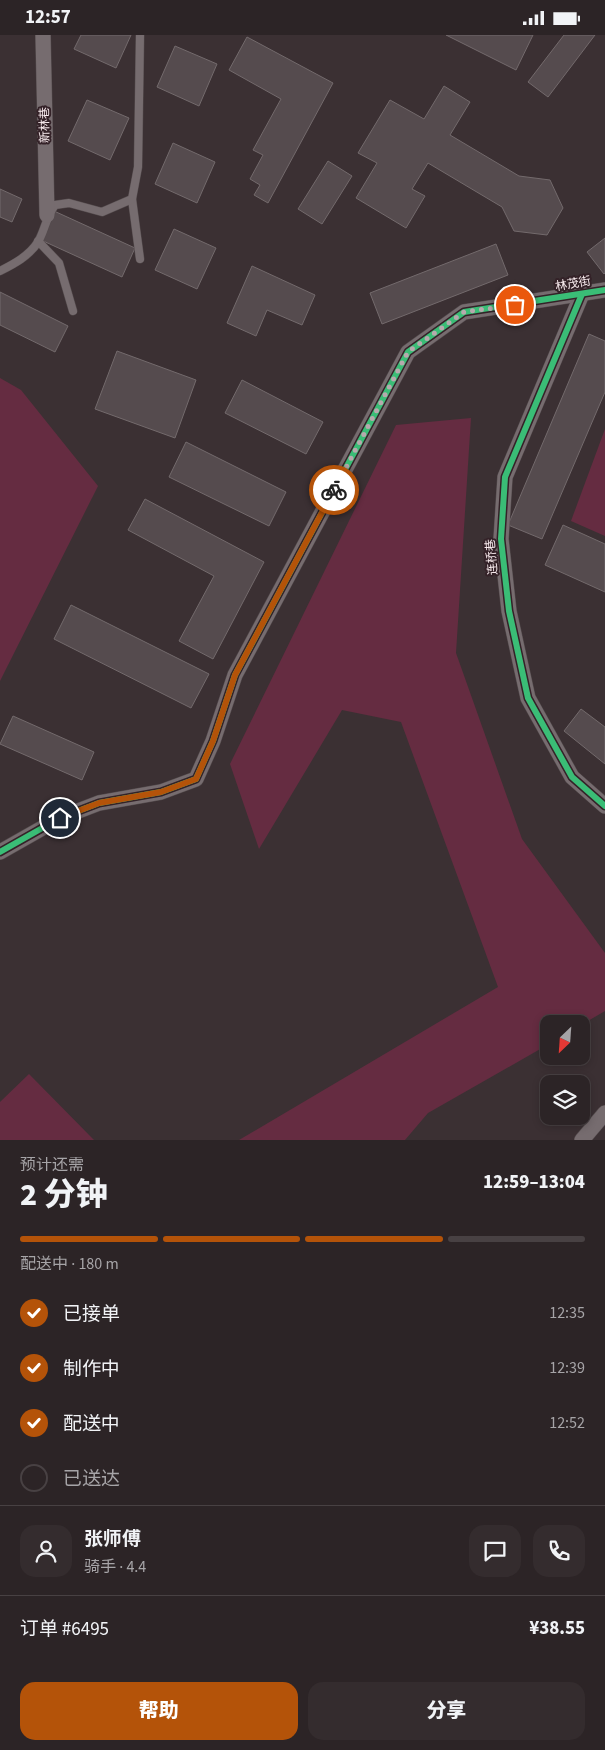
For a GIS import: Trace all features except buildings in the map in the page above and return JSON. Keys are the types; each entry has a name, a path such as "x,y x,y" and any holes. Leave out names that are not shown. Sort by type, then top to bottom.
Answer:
{"street":[{"name":"新林巷","path":"43,35 47,215"},
{"name":"林茂街","path":"0,852 60,818 99,803 161,792 196,779 213,741 235,675 408,352 464,312 605,290"},
{"name":"连桥巷","path":"582,294 505,477 501,539 508,611 528,698 572,777 605,806"},
{"path":"582,1140 605,1113"}],"lane":[{"path":"140,35 138,167 132,199 140,259"},
{"path":"0,271 21,260 38,241 47,215 55,205 69,203 102,212 132,199"},
{"path":"38,241 58,263 73,311"}],"shaded area":[{"path":"0,378 21,390 98,486 0,681"},
{"path":"471,418 456,653 522,839 605,953 605,1011 590,1020 590,1015 540,1015 540,1049 428,1113 405,1140 239,1140 498,987 401,722 342,710 259,849 230,764 396,425"},
{"path":"605,429 605,536 571,521"},
{"path":"29,1074 94,1140 0,1140 0,1102"}],"cycle path":[{"path":"0,852 60,818 99,803 161,792 196,779 213,741 235,675 408,352 464,312 605,290"},
{"path":"582,294 505,477 501,539 509,611 528,698 572,777 605,806"}],"way so far":[{"path":"334,490 408,352 464,312 515,305"}],"route":[{"path":"60,818 99,803 161,792 196,779 213,741 235,675 334,490"}]}
